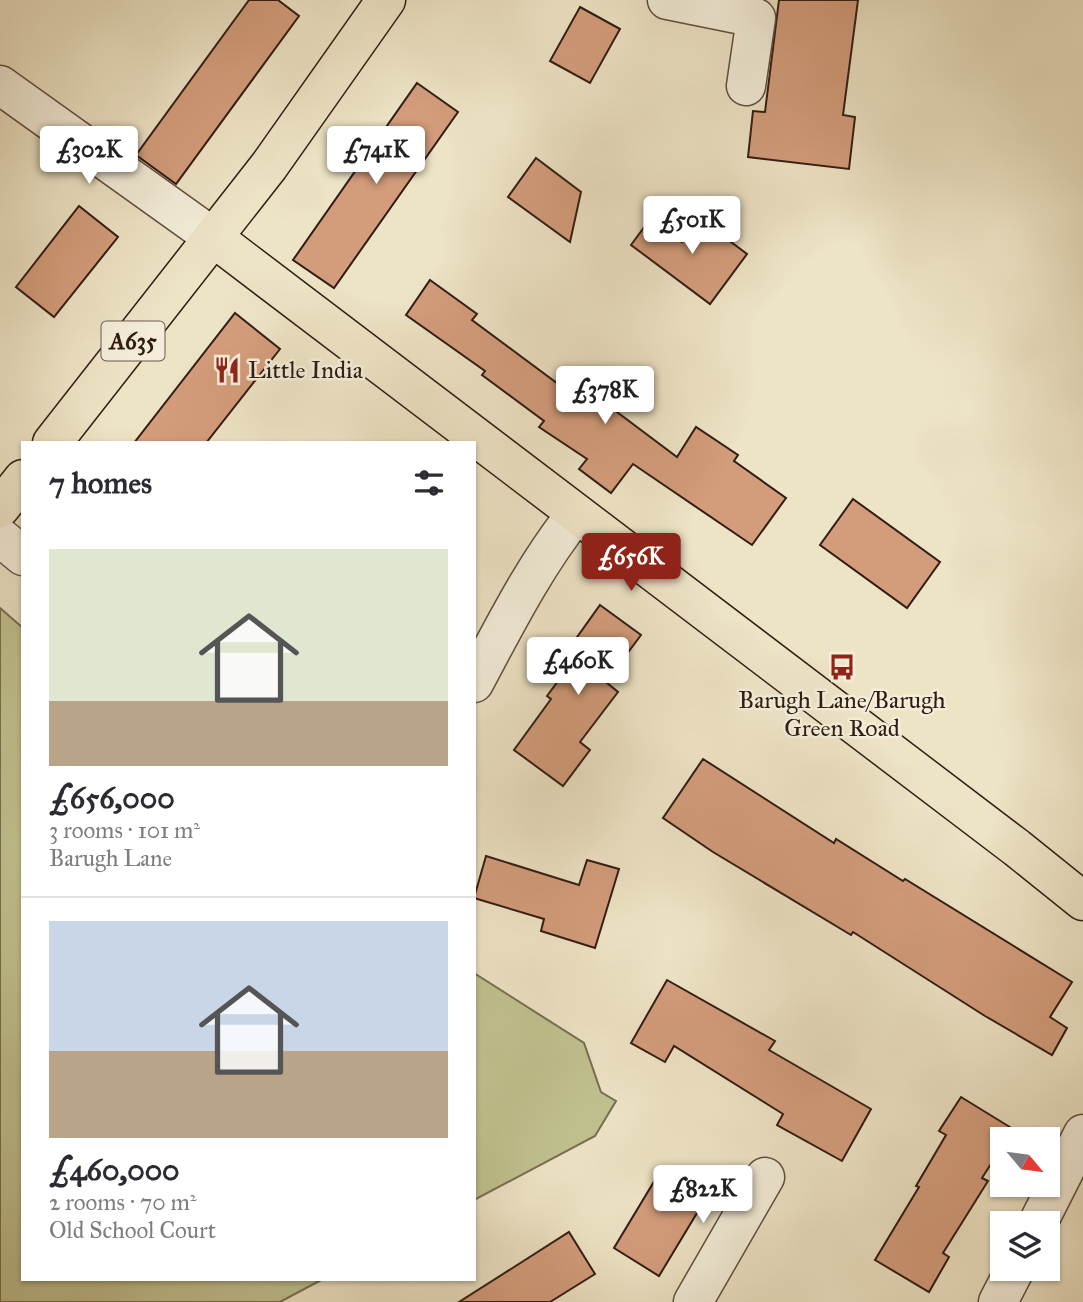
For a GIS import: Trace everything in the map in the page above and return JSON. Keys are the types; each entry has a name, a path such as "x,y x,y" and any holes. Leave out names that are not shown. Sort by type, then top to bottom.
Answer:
{"main road":[{"name":"A635","path":"54,441 270,166 382,2"},
{"path":"214,238 1017,848 1083,901"},
{"path":"0,508 21,482"}],"street":[{"path":"667,0 756,18 746,86"},
{"path":"0,85 214,238"},
{"path":"476,680 559,536 576,514"},
{"path":"0,537 21,554"},
{"path":"1044,1211 1083,1134"},
{"path":"692,1302 765,1177"},
{"path":"998,1302 1009,1281"}],"green space":[{"path":"0,608 21,626 21,1281 319,1281 280,1302 0,1302"},
{"path":"476,974 584,1043 601,1092 616,1101 595,1136 476,1199"}],"building":[{"path":"249,0 278,0 299,16 176,184 136,155"},
{"path":"779,0 858,0 843,115 855,117 849,169 748,157 753,111 765,112"},
{"path":"580,7 620,29 590,83 550,61"},
{"path":"417,83 458,112 334,288 293,260"},
{"path":"536,158 581,192 570,242 508,197"},
{"path":"79,206 118,237 54,317 16,287"},
{"path":"651,218 682,242 699,218 747,254 710,304 631,245"},
{"path":"430,280 477,314 472,320 565,389 573,378 607,400 605,403 677,457 696,427 738,455 734,461 786,498 752,545 633,464 611,493 579,469 587,459 539,427 544,421 482,375 485,371 406,315"},
{"name":"Little India","path":"235,313 280,349 208,441 136,441"},
{"path":"853,499 940,562 907,608 820,545"},
{"path":"600,605 641,635 606,682 618,692 580,742 590,750 563,786 514,750 551,699 547,696 558,681 553,678 580,643 575,640"},
{"path":"703,759 834,843 836,839 903,881 905,879 1072,982 1050,1017 1067,1028 1052,1055 853,932 851,935 713,852 663,818"},
{"path":"486,856 579,885 587,860 619,869 595,948 541,931 544,919 476,899"},
{"path":"667,980 775,1041 769,1050 871,1109 842,1161 777,1125 783,1114 674,1046 665,1062 631,1043"},
{"path":"961,1097 1010,1127 990,1127 990,1165 982,1178 988,1181 943,1253 949,1257 929,1292 875,1260 919,1187 916,1186 946,1135 939,1131"},
{"path":"655,1180 700,1208 659,1276 614,1248"},
{"path":"569,1232 595,1274 550,1302 459,1302"}],"place":[{"name":"Little India","path":"227,370"},
{"name":"Barugh Lane/Barugh Green Road","path":"842,667"}]}
